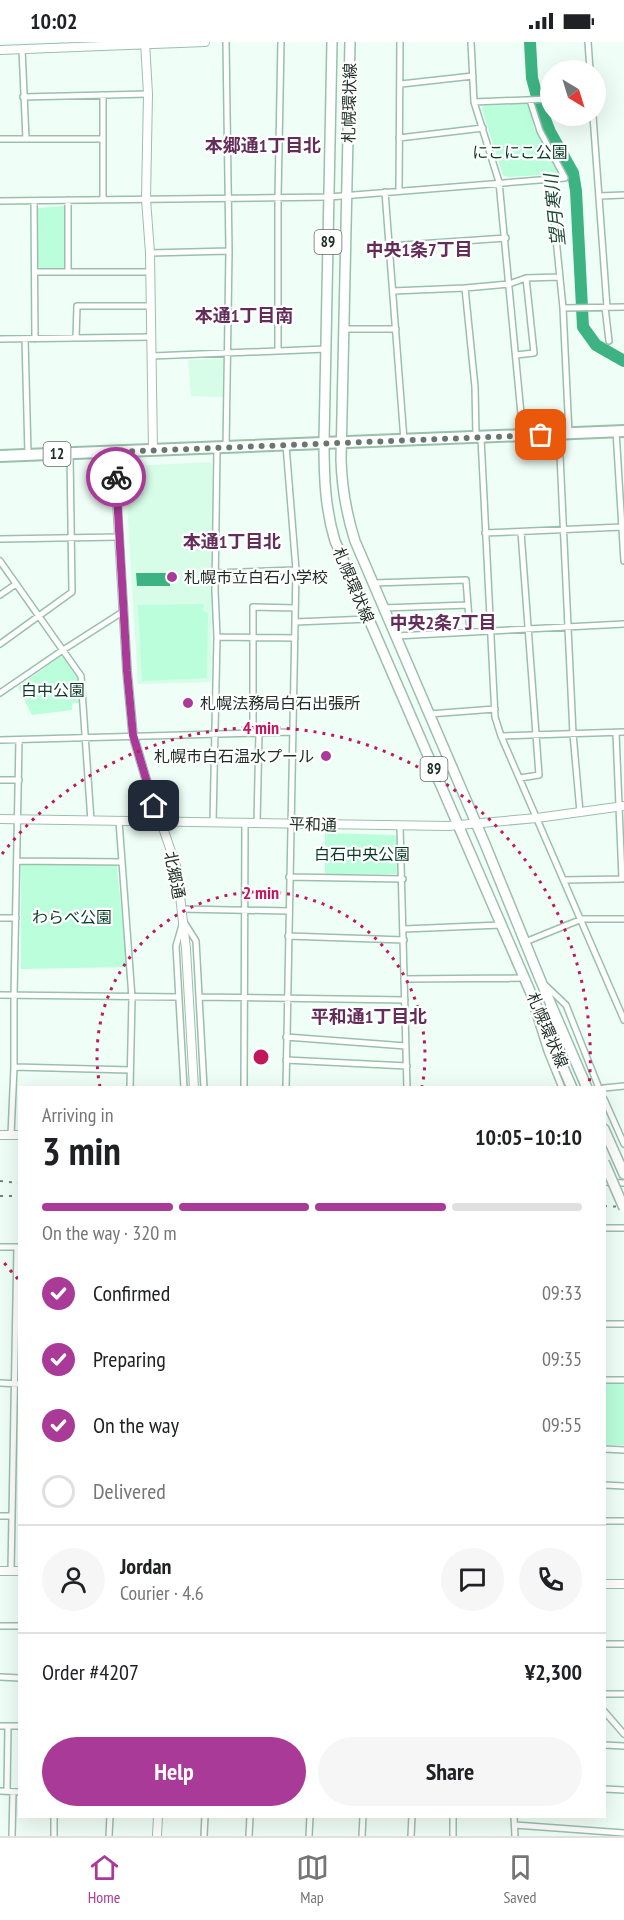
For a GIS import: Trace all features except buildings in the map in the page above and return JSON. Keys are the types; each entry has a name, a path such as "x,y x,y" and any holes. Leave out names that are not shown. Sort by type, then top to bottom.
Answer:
{"highway":[{"name":"12","path":"0,456 620,431"}],"main road":[{"name":"札幌環状線","path":"332,42 324,442 324,488 327,514 335,541 571,1086"},
{"name":"札幌環状線","path":"350,42 342,442 342,494 346,514 383,608 477,824 586,1086"},
{"path":"606,1134 624,1174"},
{"path":"606,1167 624,1208"}],"street":[{"path":"1,47 21,49 69,44 205,42"},
{"path":"213,822 217,637 215,573 229,353 226,42"},
{"path":"278,351 281,42"},
{"path":"399,191 400,42"},
{"path":"471,42 474,102 499,182 523,435"},
{"path":"588,42 589,60"},
{"path":"145,43 148,94 147,199 153,451"},
{"path":"21,49 26,139"},
{"path":"401,84 473,76"},
{"path":"23,97 148,94"},
{"path":"103,95 103,200"},
{"path":"474,102 540,99"},
{"path":"0,201 328,196 565,178 540,130 532,100"},
{"path":"594,126 609,341"},
{"path":"399,138 483,128"},
{"path":"0,139 103,139"},
{"path":"550,179 563,308 565,529 573,734 580,812"},
{"path":"385,192 405,440"},
{"path":"599,196 624,195"},
{"path":"68,200 68,272"},
{"path":"34,201 35,339"},
{"path":"389,246 506,238"},
{"path":"150,253 229,251"},
{"path":"35,272 150,272"},
{"path":"393,291 465,288 509,284 526,278 560,277"},
{"path":"516,355 534,353 526,278"},
{"path":"465,288 479,438 495,709 501,736 624,1020"},
{"path":"76,338 76,306 151,306"},
{"path":"563,308 624,307"},
{"path":"344,329 396,330"},
{"path":"0,339 151,337"},
{"path":"25,339 28,455"},
{"path":"152,356 326,349"},
{"path":"620,431 624,561"},
{"path":"286,445 296,570 286,1086"},
{"name":"北郷通","path":"114,452 133,735 154,806 177,869 186,950 194,1086"},
{"path":"0,644 72,592 70,454"},
{"path":"485,533 622,527"},
{"path":"520,778 539,775 521,532"},
{"path":"0,539 119,537"},
{"path":"0,561 63,650 82,681 91,821"},
{"path":"215,573 296,570"},
{"path":"373,583 466,580 470,632"},
{"path":"0,595 16,584"},
{"path":"383,608 468,605"},
{"path":"257,823 254,608 295,608"},
{"path":"0,693 124,611"},
{"path":"296,622 369,620"},
{"path":"396,636 624,624"},
{"path":"217,637 295,638"},
{"path":"429,714 495,709"},
{"path":"0,740 292,732"},
{"path":"501,736 624,732"},
{"path":"564,880 622,879 622,806 616,733"},
{"path":"10,1135 14,1067 20,740"},
{"path":"0,780 19,780"},
{"name":"平和通","path":"0,819 400,827 458,826 622,806"},
{"path":"119,821 132,998 130,1086"},
{"path":"244,1086 245,823"},
{"path":"400,827 407,1086"},
{"path":"18,861 122,862"},
{"path":"289,877 403,879"},
{"path":"182,909 288,910"},
{"path":"0,918 16,918"},
{"path":"525,942 582,919 624,919"},
{"path":"183,921 176,946 184,1086"},
{"path":"183,921 196,941 204,1086"},
{"path":"404,928 501,925"},
{"path":"288,936 404,940"},
{"path":"405,979 525,978"},
{"path":"540,979 566,1005 598,1086"},
{"path":"531,990 536,1019 561,1086"},
{"path":"0,996 179,997"},
{"path":"200,997 405,1000"},
{"path":"286,1037 406,1046"},
{"path":"286,1059 406,1066"},
{"path":"14,1067 130,1070"},
{"path":"606,1088 624,1086"},
{"path":"606,1104 624,1144"},
{"path":"0,1135 18,1135"},
{"path":"606,1182 624,1183"},
{"path":"606,1228 624,1228"},
{"path":"0,1247 18,1247 16,1468 10,1571"},
{"path":"606,1324 624,1324"},
{"path":"606,1380 624,1380"},
{"path":"0,1383 17,1384"},
{"path":"606,1449 624,1450"},
{"path":"606,1485 624,1486"},
{"path":"0,1515 12,1516"},
{"path":"606,1521 624,1521"},
{"path":"0,1571 18,1571"},
{"path":"606,1584 624,1584"},
{"path":"0,1626 18,1626"},
{"path":"606,1644 624,1644"},
{"path":"0,1677 18,1678"},
{"path":"606,1694 624,1694"},
{"path":"606,1713 624,1734"},
{"path":"0,1726 18,1726"},
{"path":"8,1726 12,1836"},
{"path":"606,1745 624,1746"},
{"path":"606,1789 624,1790"},
{"path":"54,1818 54,1836"},
{"path":"109,1836 110,1818"},
{"path":"157,1836 158,1818"},
{"path":"204,1836 205,1818"},
{"path":"249,1836 250,1818"},
{"path":"309,1836 310,1818"},
{"path":"362,1836 363,1818"},
{"path":"411,1836 412,1818"},
{"path":"453,1818 453,1836"},
{"path":"514,1818 515,1836"},
{"path":"515,1825 624,1833"}],"shaded area":[{"path":"224,359 225,397 191,396 188,360"},
{"name":"札幌市立白石小学校","path":"210,462 212,466 211,682 138,684 125,472 132,466"},
{"path":"136,573 170,573 170,586 137,586"}],"green space":[{"name":"にこにこ公園","path":"528,103 534,128 560,174 508,177 503,175 482,110 483,106"},
{"path":"64,206 64,268 40,268 38,266 38,208"},
{"path":"204,604 203,611 208,613 207,678 142,681 138,605"},
{"name":"白中公園","path":"63,657 77,677 80,703 72,703 72,710 32,715 18,687"},
{"name":"白石中央公園","path":"325,833 395,835 398,840 399,874 325,874"},
{"name":"わらべ公園","path":"21,864 117,866 127,967 21,969"},
{"path":"606,1384 624,1384 624,1445 606,1445"}],"waterway":[{"name":"望月寒川","path":"530,42 532,78 539,104 550,132 573,173 576,191 583,327 596,345 624,361"}],"railway":[{"path":"0,1181 18,1183"},
{"path":"0,1196 18,1196"},
{"path":"606,1206 624,1207"}],"way so far":[{"path":"116,477 114,452 541,435"}],"place":[{"name":"札幌市立白石小学校","path":"172,577"},
{"name":"札幌法務局白石出張所","path":"188,703"},
{"name":"札幌市白石温水プール","path":"326,756"}],"district":[{"name":"本郷通1丁目北","path":"263,146"},
{"name":"中央1条7丁目","path":"419,250"},
{"name":"本通1丁目南","path":"244,316"},
{"name":"本通1丁目北","path":"232,542"},
{"name":"中央2条7丁目","path":"443,623"},
{"name":"平和通1丁目北","path":"369,1017"}],"route":[{"path":"116,477 133,735 154,806"}]}
